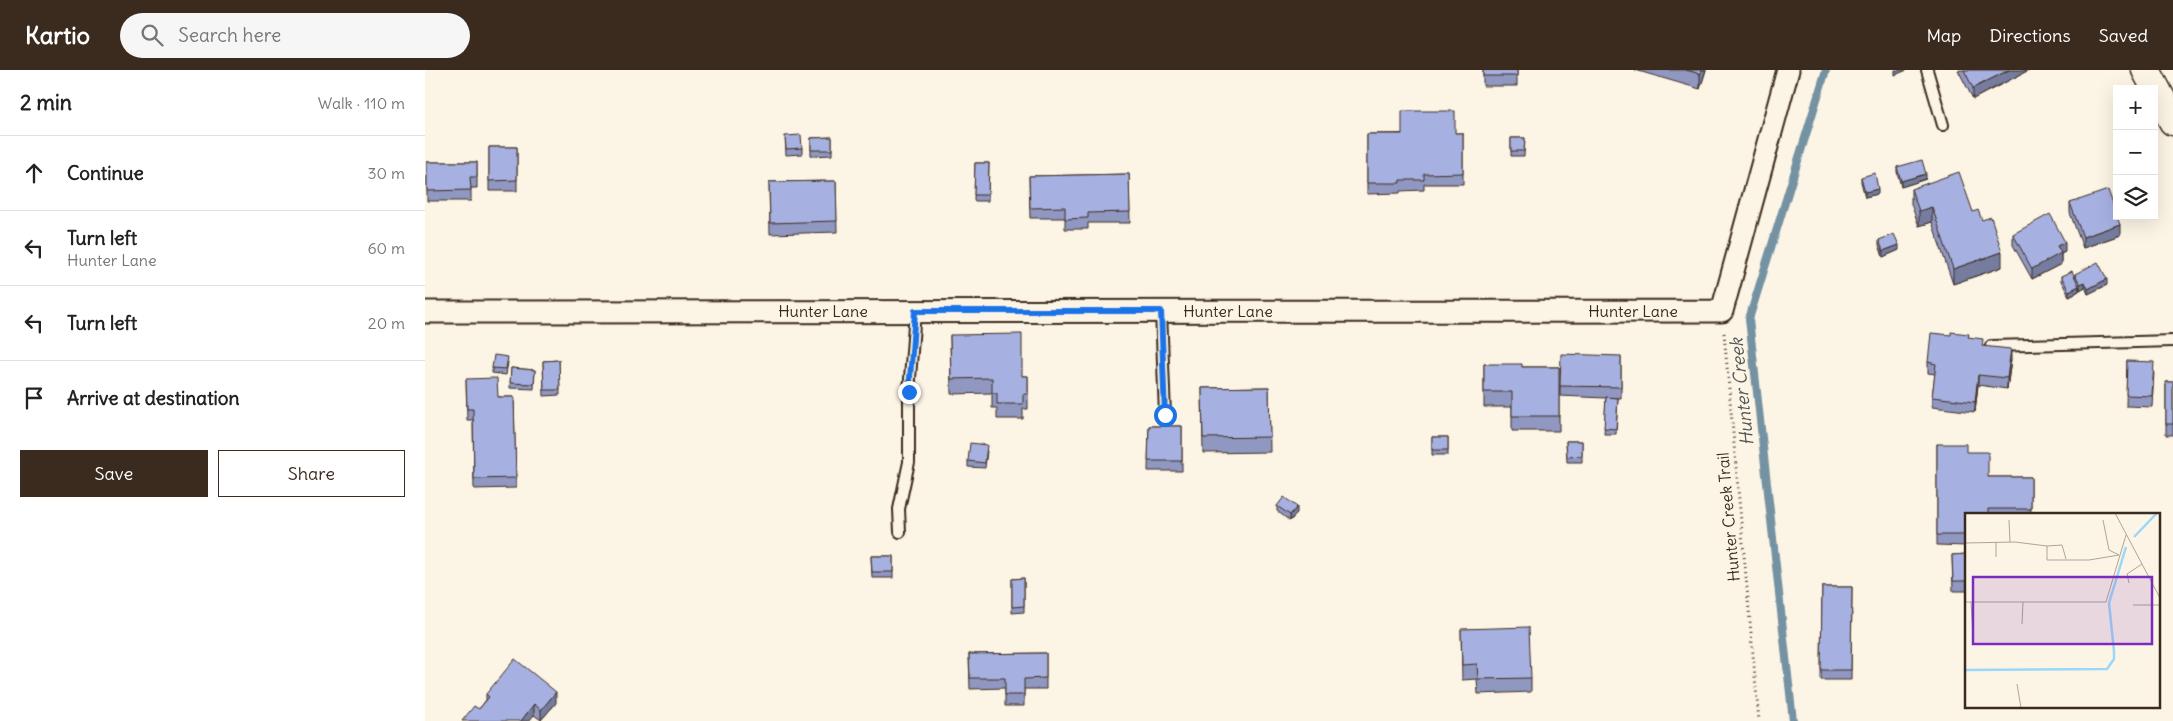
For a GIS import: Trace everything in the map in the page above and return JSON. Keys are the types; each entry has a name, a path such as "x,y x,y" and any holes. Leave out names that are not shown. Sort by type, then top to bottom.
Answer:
{"main road":[{"path":"2146,70 2173,121"}],"street":[{"path":"1722,311 1788,70"},
{"name":"Hunter Lane","path":"425,312 1722,311"}],"lane":[{"path":"1927,70 1943,124"},
{"path":"900,532 899,510 909,462 909,392 915,311"},
{"path":"1161,311 1165,415"},
{"path":"1991,346 2173,341"}],"path":[{"name":"Hunter Creek Trail","path":"1722,311 1759,721"}],"building":[{"path":"1483,70 1517,70 1517,76 1483,76"},
{"path":"1686,70 1701,70 1700,74"},
{"path":"1964,70 2009,70 1973,88"},
{"path":"1402,111 1455,111 1455,133 1463,133 1463,173 1424,174 1424,180 1400,180 1400,183 1367,183 1367,134 1402,134"},
{"path":"801,135 802,148 786,149 785,136"},
{"path":"832,137 832,150 811,150 811,138"},
{"path":"1511,138 1525,138 1524,151 1511,151"},
{"path":"489,147 517,147 517,180 489,181"},
{"path":"1922,160 1926,174 1901,181 1897,167"},
{"path":"427,162 477,162 477,177 470,177 471,190 427,191"},
{"path":"975,163 989,163 988,195 974,195"},
{"path":"1959,172 1973,212 1978,210 1982,220 1991,217 2002,252 1953,269 1932,207 1919,211 1911,189"},
{"path":"1875,173 1878,189 1865,192 1861,177"},
{"path":"1129,174 1130,212 1088,213 1088,218 1065,219 1065,207 1030,208 1029,176"},
{"path":"836,181 837,221 770,223 769,182"},
{"path":"2108,190 2113,204 2113,220 2119,220 2120,224 2083,237 2070,203"},
{"path":"2050,214 2065,242 2057,246 2061,253 2032,269 2013,234"},
{"path":"1894,234 1899,245 1883,251 1879,240"},
{"path":"2098,262 2107,279 2088,289 2085,282 2080,284 2075,274"},
{"path":"2072,271 2079,286 2069,291 2061,276"},
{"path":"1951,332 1969,334 1968,337 1983,339 1982,346 2011,349 2007,378 1978,375 1975,402 1932,397 1936,364 1928,362 1931,333 1951,335"},
{"path":"1022,334 1022,376 1028,376 1028,394 1023,394 1023,404 997,404 997,393 992,393 992,378 951,379 950,335"},
{"path":"1561,354 1621,356 1621,387 1560,386"},
{"path":"494,355 508,357 506,369 492,368"},
{"path":"559,360 560,390 544,390 543,361"},
{"path":"2127,361 2154,362 2152,396 2126,395"},
{"path":"1484,364 1522,364 1522,367 1559,367 1559,416 1512,416 1512,392 1484,392"},
{"path":"511,368 535,370 534,384 510,383"},
{"path":"497,378 498,397 514,397 516,478 474,479 473,409 467,409 466,379"},
{"path":"2166,382 2173,382 2173,424 2166,424"},
{"path":"1269,387 1270,437 1203,438 1202,388"},
{"path":"1606,397 1618,398 1616,429 1604,428"},
{"path":"1149,426 1182,426 1182,461 1148,461"},
{"path":"1432,437 1448,437 1448,450 1432,450"},
{"path":"1566,441 1582,441 1582,456 1567,457"},
{"path":"970,443 987,445 985,463 968,461"},
{"path":"1937,444 1966,444 1966,452 1988,452 1988,477 2031,477 2031,509 1988,509 1988,513 1965,513 1965,535 1937,535"},
{"path":"1284,497 1297,507 1290,515 1277,506"},
{"path":"1965,554 1965,581 1953,581 1952,555"},
{"path":"871,556 893,556 893,572 872,572"},
{"path":"1024,578 1024,606 1012,607 1012,579"},
{"path":"1822,587 1852,587 1851,670 1821,670"},
{"path":"1529,627 1531,678 1478,679 1477,664 1462,665 1461,629"},
{"path":"1046,653 1046,678 1024,679 1024,695 1005,695 1005,678 970,678 969,654"},
{"path":"515,659 556,692 541,710 534,704 521,721 462,721 474,706 479,709 489,697 486,694"}],"waterway":[{"name":"Hunter Creek","path":"1793,721 1749,319 1826,70"}],"route":[{"path":"909,392 915,311 1161,311 1165,415"}]}
